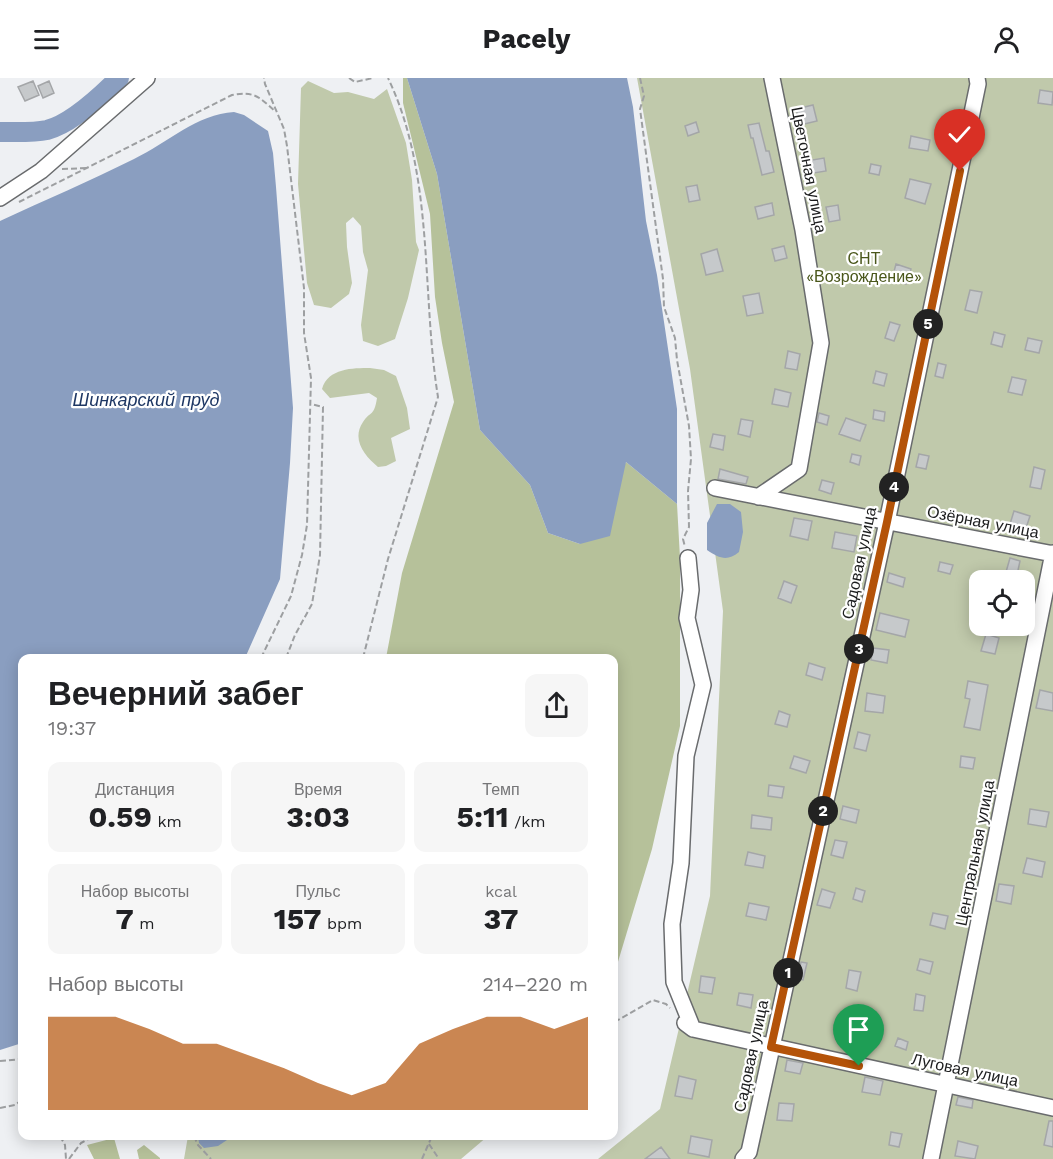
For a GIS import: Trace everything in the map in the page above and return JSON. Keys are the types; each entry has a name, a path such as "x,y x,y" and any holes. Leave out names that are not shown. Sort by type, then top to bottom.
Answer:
{"street":[{"path":"6,202 147,78"},
{"name":"Цветочная улица","path":"761,498 799,469 821,343 803,230 772,78"},
{"name":"Садовая улица","path":"743,1159 749,1152 887,522 978,84 977,78"},
{"name":"Озёрная улица","path":"715,488 1053,554"},
{"name":"Центральная улица","path":"931,1159 1053,554"},
{"path":"688,558 691,590 687,618 703,685 686,756 681,863 672,924 674,982 693,1029"},
{"path":"677,1015 693,1029"},
{"name":"Луговая улица","path":"693,1029 1053,1108"}],"path":[{"path":"263,654 291,596 302,555 307,525 311,404 309,359 304,333 304,288 284,129 264,78"},
{"path":"349,78 355,82 373,78"},
{"path":"364,654 388,559 438,397 416,172 398,98 388,78"},
{"path":"640,78 644,96 640,109 663,279 664,307 675,338 676,360 689,426 691,459 688,491 689,526 683,539 688,558"},
{"path":"6,202 90,167 232,95 246,93 256,95 278,113"},
{"path":"41,171 90,167"},
{"path":"288,654 295,634 312,604 320,555 323,407 311,404"},
{"path":"618,1020 653,1000 666,1004 677,1015"},
{"path":"0,1061 18,1059"},
{"path":"0,1108 18,1103"},
{"path":"62,1140 67,1159"},
{"path":"67,1159 87,1140"},
{"path":"196,1140 211,1159"},
{"path":"422,1159 430,1140"},
{"path":"429,1143 439,1159"}],"green space":[{"path":"403,78 407,78 437,174 480,430 530,485 548,533 580,544 626,462 677,504 680,558 680,726 652,849 618,962 618,654 387,654 402,573 454,402 435,297 430,214 403,103"},
{"name":"СНТ «Возрождение»","path":"637,78 1053,78 1053,1159 598,1159 660,1109 710,896 723,611 690,369"},
{"path":"308,81 334,93 348,92 374,99 387,89 406,143 412,180 416,242 419,250 408,298 395,339 378,346 363,341 361,325 368,270 363,252 361,226 353,217 346,223 352,283 349,294 331,308 314,305 307,283 298,184 301,88"},
{"path":"349,369 384,370 396,376 407,408 410,429 391,438 396,461 378,467 364,453 358,435 363,422 373,411 377,398 369,393 330,398 322,389 325,382 335,373"},
{"path":"115,1140 120,1159 94,1159 87,1145"},
{"path":"187,1140 483,1140 461,1159 184,1159"},
{"path":"144,1145 160,1159 139,1159 137,1150"}],"water":[{"path":"407,78 627,78 633,107 646,221 657,275 677,409 677,504 626,462 610,536 580,544 548,533 530,485 480,430 437,174"},
{"name":"Шинкарский пруд","path":"234,112 244,115 268,131 273,153 293,408 280,579 247,654 18,654 18,1044 0,1050 0,221 134,159 182,130 220,114"},
{"path":"717,504 730,504 741,512 743,532 739,552 727,558 719,557 707,550 707,523"},
{"path":"199,1140 227,1140 218,1146 204,1148"}],"building":[{"path":"33,81 39,95 25,101 18,87"},
{"path":"49,81 54,93 43,98 38,86"},
{"path":"1040,90 1053,92 1052,105 1038,103"},
{"path":"813,105 817,121 800,125 796,109"},
{"path":"696,122 699,132 688,136 685,126"},
{"path":"759,123 774,172 762,175 748,125"},
{"path":"911,136 930,140 928,151 909,148"},
{"path":"824,158 826,171 808,174 806,161"},
{"path":"871,164 881,166 879,175 869,173"},
{"path":"910,179 931,184 925,204 905,198"},
{"path":"697,185 700,200 689,202 686,187"},
{"path":"772,203 774,215 758,219 755,207"},
{"path":"838,205 840,220 829,222 826,207"},
{"path":"784,246 787,258 775,261 772,249"},
{"path":"717,249 723,271 706,275 701,254"},
{"path":"896,264 911,269 906,284 892,279"},
{"path":"970,290 982,292 977,313 965,310"},
{"path":"759,293 763,313 747,316 743,296"},
{"path":"890,322 900,325 894,341 885,338"},
{"path":"994,332 1005,335 1002,347 991,344"},
{"path":"1028,338 1042,341 1039,353 1025,350"},
{"path":"788,351 800,354 797,370 785,368"},
{"path":"938,363 946,365 943,378 935,376"},
{"path":"876,371 887,374 884,386 873,383"},
{"path":"1012,377 1026,380 1022,395 1008,392"},
{"path":"775,389 791,393 788,407 772,404"},
{"path":"874,410 885,412 884,421 873,419"},
{"path":"819,413 829,416 827,425 817,422"},
{"path":"846,418 866,425 860,441 839,434"},
{"path":"741,419 753,421 750,437 738,434"},
{"path":"713,434 725,436 723,450 710,447"},
{"path":"852,454 861,456 859,465 850,462"},
{"path":"919,454 929,456 926,469 916,467"},
{"path":"1034,467 1045,470 1041,489 1030,487"},
{"path":"720,469 748,477 746,484 718,479"},
{"path":"822,480 834,483 831,494 819,490"},
{"path":"1014,511 1030,516 1026,528 1010,524"},
{"path":"794,518 812,521 808,540 790,536"},
{"path":"835,532 857,536 854,552 832,548"},
{"path":"1010,558 1020,561 1018,570 1007,570"},
{"path":"940,562 953,565 950,574 938,571"},
{"path":"889,573 905,578 903,587 887,582"},
{"path":"784,581 797,586 791,603 778,598"},
{"path":"880,613 909,620 905,637 876,630"},
{"path":"985,636 999,638 995,654 981,651"},
{"path":"873,648 889,650 887,663 871,660"},
{"path":"809,663 825,668 822,680 806,675"},
{"path":"968,681 988,685 980,730 964,727 970,699 965,698"},
{"path":"1040,690 1053,693 1053,711 1036,708"},
{"path":"867,693 885,696 883,713 865,711"},
{"path":"779,711 790,715 787,727 775,724"},
{"path":"858,732 870,735 866,751 854,748"},
{"path":"794,756 810,761 806,773 790,768"},
{"path":"961,756 975,758 973,769 960,767"},
{"path":"769,785 784,787 782,798 768,796"},
{"path":"843,806 859,810 856,823 840,819"},
{"path":"1030,809 1049,812 1046,827 1028,824"},
{"path":"752,815 772,818 771,830 751,828"},
{"path":"835,840 847,842 843,858 831,855"},
{"path":"748,852 765,856 763,868 745,865"},
{"path":"1027,858 1045,862 1042,877 1023,873"},
{"path":"999,884 1014,886 1011,904 996,901"},
{"path":"856,888 865,891 862,902 853,899"},
{"path":"822,889 835,893 830,908 817,905"},
{"path":"749,903 769,907 766,920 746,916"},
{"path":"933,913 948,916 945,929 930,925"},
{"path":"920,959 933,962 930,974 917,970"},
{"path":"801,962 807,963 803,980 797,979"},
{"path":"849,970 861,972 857,991 846,988"},
{"path":"701,976 715,978 712,994 699,992"},
{"path":"739,993 753,995 751,1008 737,1005"},
{"path":"916,994 925,996 923,1011 914,1010"},
{"path":"845,1013 857,1015 854,1028 843,1026"},
{"path":"898,1038 908,1042 906,1050 895,1046"},
{"path":"787,1060 803,1063 800,1074 785,1071"},
{"path":"679,1076 696,1080 692,1099 675,1096"},
{"path":"865,1077 883,1081 880,1095 862,1092"},
{"path":"958,1097 973,1100 972,1108 956,1105"},
{"path":"779,1103 794,1104 792,1121 777,1120"},
{"path":"1049,1121 1053,1121 1053,1147 1044,1145"},
{"path":"891,1132 902,1134 899,1147 889,1145"},
{"path":"691,1136 712,1140 709,1157 688,1153"},
{"path":"958,1141 978,1146 975,1159 955,1156"},
{"path":"661,1147 670,1159 645,1159"}],"waterway":[{"path":"0,132 36,132 56,127 86,108 119,78"}],"route":[{"path":"859,1066 771,1047 887,522 960,171"}]}
